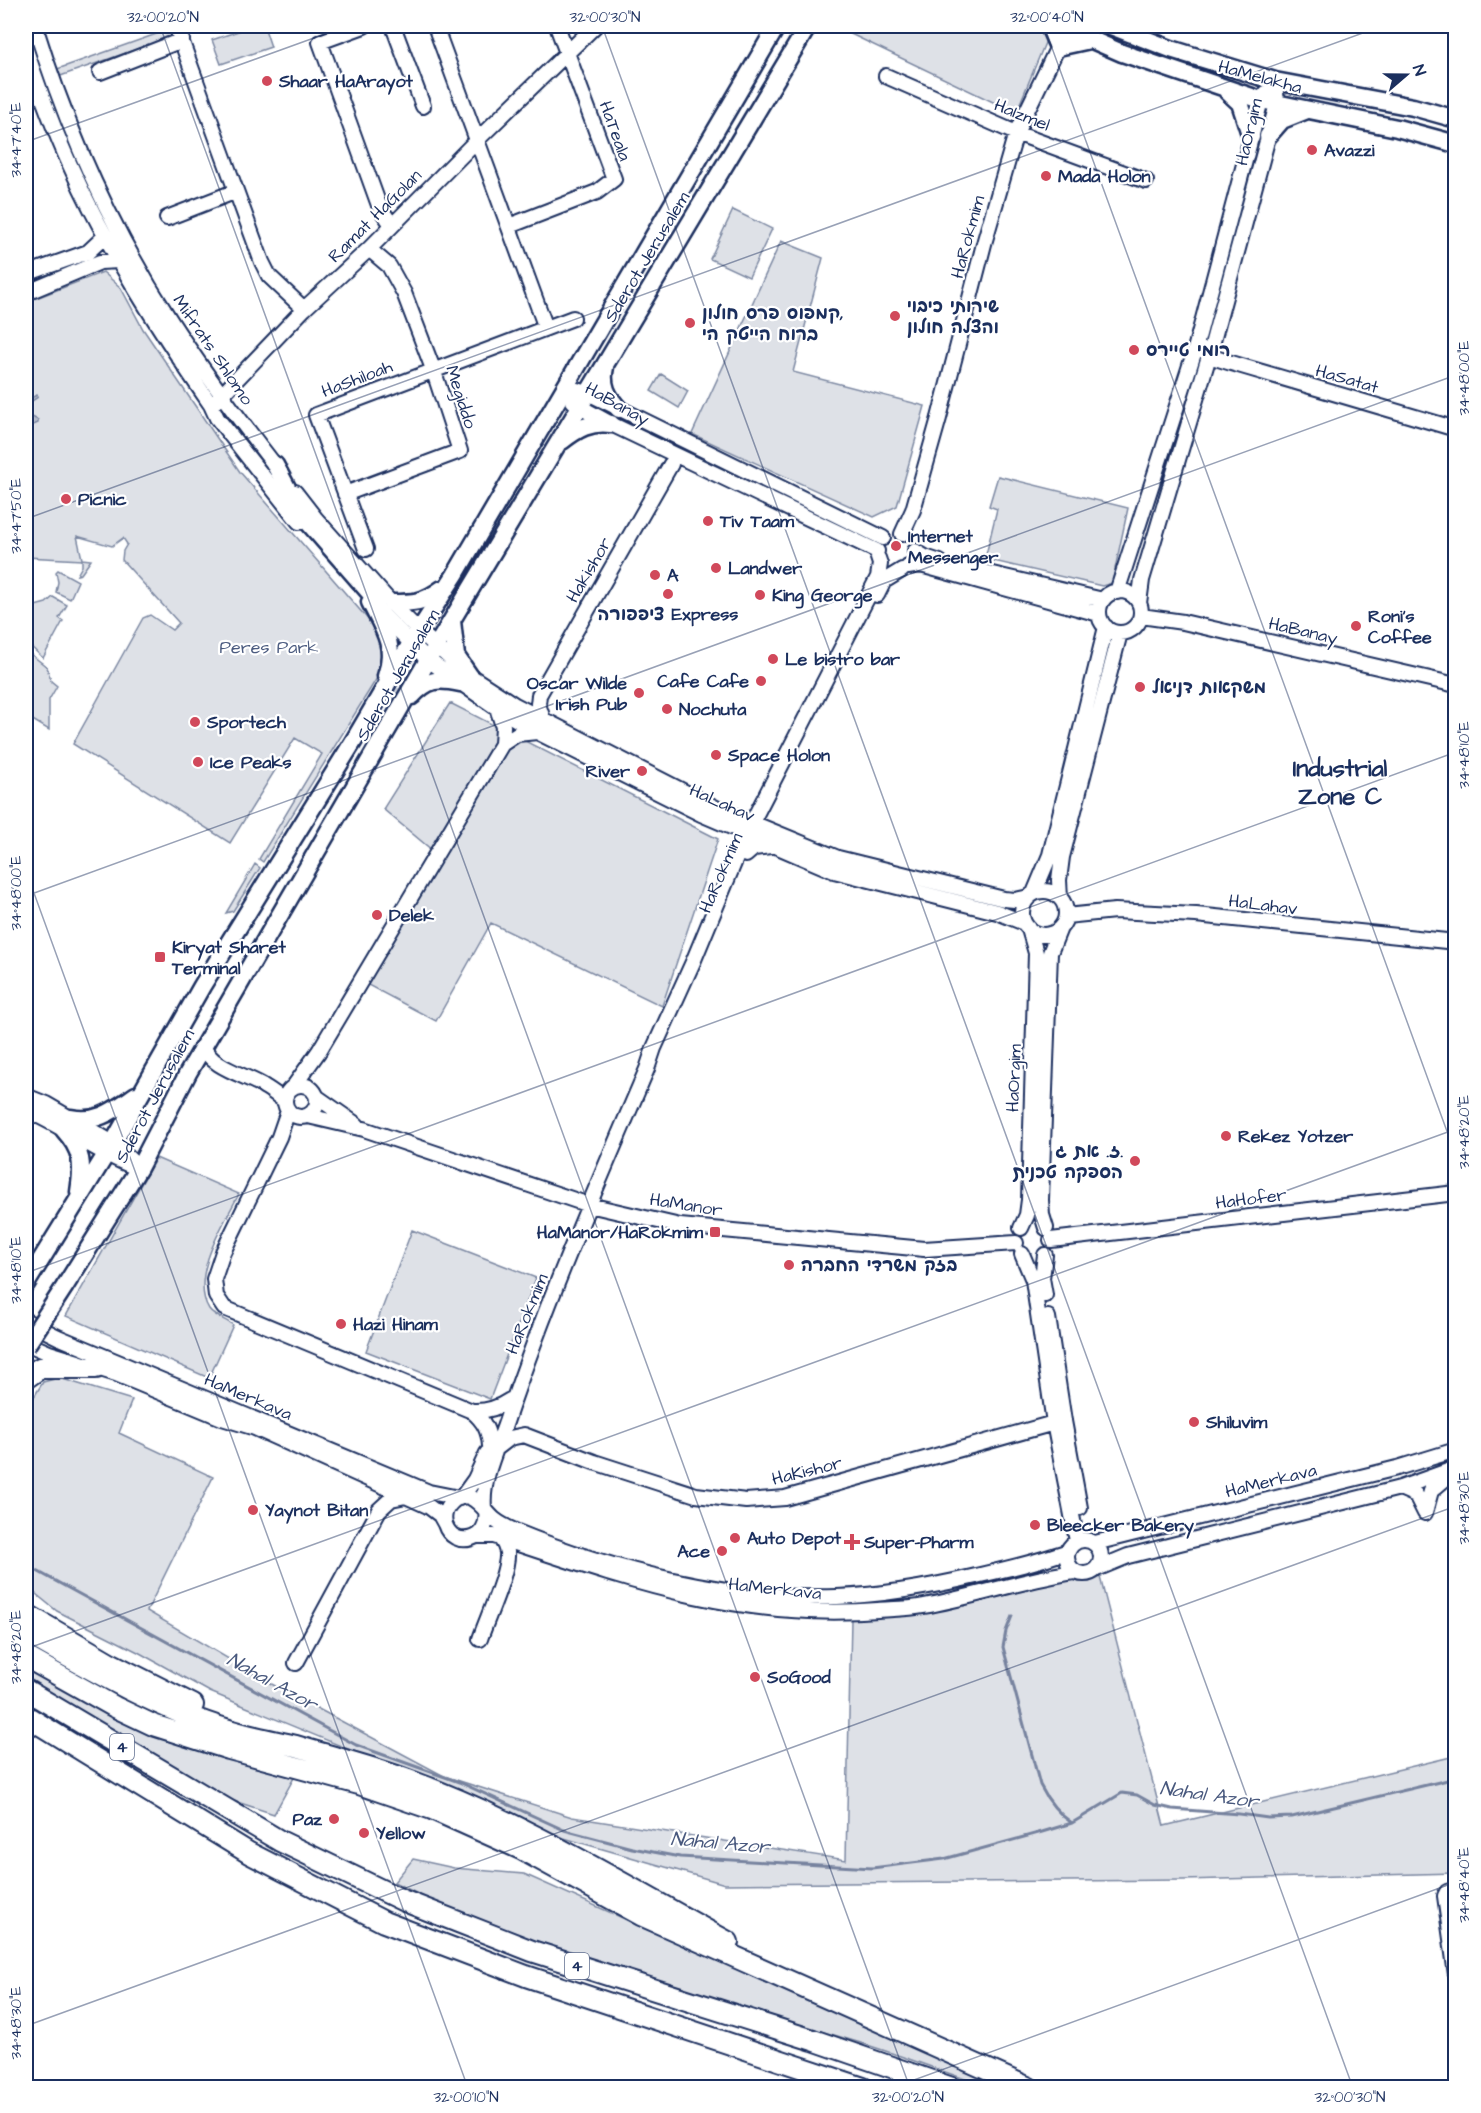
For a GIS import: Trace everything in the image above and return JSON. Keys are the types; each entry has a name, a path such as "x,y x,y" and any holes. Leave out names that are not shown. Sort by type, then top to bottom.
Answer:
{"highway":[{"path":"26,1378 40,1368 96,1368"},
{"path":"26,1614 137,1678 230,1721 296,1746 408,1780 558,1847 830,1998"},
{"path":"26,1633 112,1683 150,1700 230,1731 296,1746"},
{"path":"26,1657 115,1707 153,1725 229,1749 359,1784 432,1809 521,1849 641,1915 1029,2088"},
{"name":"4","path":"26,1690 279,1840 402,1900 532,1952 813,2040 952,2088"},
{"name":"4","path":"26,1716 249,1853 384,1922 526,1976 863,2088"}],"main road":[{"name":"Sderot Jerusalem","path":"26,1284 109,1148 202,986 377,703 564,391 777,26"},
{"name":"Sderot Jerusalem","path":"26,1344 139,1168 188,1073 393,717 808,26"},
{"path":"1049,26 1058,47 1090,40"},
{"name":"HaMelakha","path":"1111,26 1171,50 1275,81 1413,107 1455,119"},
{"name":"HaMelakha","path":"1065,27 1090,40 1269,102 1397,128 1455,144"},
{"path":"1224,88 1239,103 1259,136 1282,120 1307,110"},
{"path":"555,448 574,431 615,416 603,382 608,360"},
{"path":"274,465 301,514 379,602 391,648 389,668 377,703"},
{"path":"379,602 418,603 442,589 454,575"},
{"path":"393,717 425,685 437,679 464,679 453,645 452,620"},
{"path":"78,1199 81,1161 68,1124 99,1117 118,1108 139,1093"}],"street":[{"name":"Mifrats Shlomo","path":"35,26 49,72 84,159 124,243 216,401 217,418 304,528 432,654"},
{"path":"176,26 261,262 269,276 304,309"},
{"path":"364,26 320,42 380,208 392,225"},
{"path":"393,26 423,106"},
{"path":"435,26 546,328"},
{"path":"557,26 567,54"},
{"name":"Ramat HaGolan","path":"216,401 304,309 369,249 595,26"},
{"name":"HaRokmim","path":"902,534 913,510 1016,133 1058,47 1065,27"},
{"path":"100,72 182,40"},
{"name":"Mifrats Shlomo","path":"26,50 70,165 105,236 157,326 216,401 274,465"},
{"name":"HaTeala","path":"508,226 597,192 614,179 567,54"},
{"name":"HaIzmel","path":"886,76 1016,133 1146,181"},
{"name":"HaOrgim","path":"1117,591 1199,334 1275,81"},
{"name":"HaOrgim","path":"1140,609 1143,580 1211,350 1259,136"},
{"path":"167,218 234,192"},
{"path":"26,274 88,252 105,236"},
{"name":"Megiddo","path":"345,494 460,451 433,369 398,279 388,266 369,249"},
{"path":"26,293 100,262 119,261"},
{"name":"HaShiloah","path":"366,549 316,415 573,318"},
{"path":"1199,334 1204,350 1211,350"},
{"name":"HaSatat","path":"1211,350 1228,362 1455,429"},
{"name":"HaBanay","path":"564,391 880,549"},
{"name":"HaBanay","path":"615,416 665,450 880,549"},
{"path":"665,450 671,464 686,460"},
{"name":"Hakishor","path":"539,695 671,464"},
{"path":"905,568 915,557 911,540 902,534 892,533 880,549 885,567 890,570 905,568 920,565 1100,614"},
{"name":"HaRokmim","path":"485,1509 484,1484 494,1447 589,1205 647,1069 660,1050 701,966 753,830 878,577 880,549"},
{"path":"915,551 931,560 1103,600"},
{"name":"HaRokmim","path":"764,808 884,581 905,568"},
{"path":"1143,580 1148,605 1159,618"},
{"path":"1031,895 1045,891 1056,894 1064,903 1063,922 1050,934 1044,935 1027,926 1022,912 1031,895 1042,877 1050,855 1106,627 1100,614 1103,600 1117,591 1129,593 1140,609 1133,628 1120,633 1106,627"},
{"name":"Mifrats Shlomo","path":"379,602 415,637"},
{"name":"HaBanay","path":"1140,609 1159,618 1455,685"},
{"path":"1060,898 1059,880 1062,857 1120,633"},
{"name":"HaLahav","path":"432,654 497,708 540,725 725,818 774,839 834,871 997,912 1027,926"},
{"name":"HaLahav","path":"464,679 515,705 540,725"},
{"path":"515,705 539,695"},
{"path":"511,1403 485,1412 472,1411 244,1317 224,1308 216,1296 214,1280 228,1242 319,1051 502,744 517,734 540,725 539,695"},
{"path":"497,708 503,726 502,744"},
{"path":"764,808 774,839 742,854 725,818 764,808"},
{"name":"HaLahav","path":"774,839 838,858 1004,899 1015,900 1031,895"},
{"name":"HaLahav","path":"1063,922 1115,911 1196,915 1455,942"},
{"name":"HaOrgim","path":"1048,1234 1042,1215 1041,1200 1050,954 1063,922"},
{"name":"HaOrgim","path":"1021,1228 1027,1215 1029,1200 1036,953 1027,926"},
{"name":"HaManor","path":"204,1046 207,1055 215,1062 294,1103 589,1205 680,1226 924,1249 1019,1249"},
{"path":"294,1103 316,1108 314,1093 319,1051"},
{"path":"188,1073 201,1063 215,1062"},
{"path":"294,1103 303,1085 314,1093"},
{"name":"HaManor","path":"314,1093 364,1129"},
{"path":"26,1096 139,1168"},
{"path":"26,1110 68,1124"},
{"name":"HaHofer","path":"1048,1234 1455,1193"},
{"path":"1019,1249 1029,1258 1045,1255 1049,1250 1048,1234 1033,1223 1021,1228 1016,1238 1019,1249 1033,1280 1054,1423 1082,1544 1102,1555 1099,1568"},
{"path":"1045,1255 1042,1278 1082,1544 1068,1563 1074,1572 1088,1575 1128,1556 1400,1488 1455,1470"},
{"name":"HaMerkava","path":"26,1321 58,1337 429,1492 460,1498"},
{"name":"HaMerkava","path":"26,1344 116,1374 222,1418 255,1428 436,1511 446,1524"},
{"name":"HaKishor","path":"511,1403 520,1424 536,1438"},
{"path":"472,1411 484,1424 494,1447"},
{"name":"HaKishor","path":"494,1447 517,1435 536,1438 594,1462 696,1495 746,1501 785,1498 1054,1423"},
{"name":"HaRokmim","path":"460,1498 476,1479 494,1447"},
{"name":"HaMerkava","path":"485,1509 501,1525 526,1535 655,1576 736,1592 775,1596 837,1597 921,1589 1040,1562 1082,1544 1397,1468 1455,1450"},
{"path":"1400,1488 1416,1495 1425,1513 1431,1491 1455,1470"},
{"path":"371,1480 378,1494 379,1509"},
{"path":"296,1663 379,1509 391,1499 406,1496"},
{"path":"460,1498 476,1500 485,1509 486,1525 477,1536 465,1539 452,1535 446,1524 446,1511 450,1504 460,1498"},
{"name":"HaMerkava","path":"477,1536 488,1535 668,1591 736,1605 791,1611 837,1613 923,1606 1043,1577 1074,1572"},
{"path":"480,1639 505,1568 506,1546 501,1539"},
{"path":"505,1568 512,1558 535,1550"},
{"path":"1455,1889 1447,1892 1445,1896 1455,1975"}],"green space":[{"path":"179,26 202,26 52,79 49,72"},
{"path":"253,26 264,26 271,47 221,64 212,40"},
{"path":"834,26 1041,26 1047,38 1016,113"},
{"path":"733,210 772,229 749,277 710,259"},
{"path":"781,241 823,258 793,372 925,406 897,506 874,517 692,434"},
{"name":"Peres Park","path":"103,272 121,288 143,329 240,472 372,624 381,645 382,657 377,678 263,862 259,859 322,754 295,738 230,843 73,744 143,618 150,615 172,630 179,623 122,560 127,544 123,538 112,546 77,536 82,559 91,560 81,574 77,575 82,566 82,560 26,557 26,302"},
{"path":"661,374 688,391 679,408 651,391"},
{"path":"998,476 1128,508 1112,583 1102,586 985,559 997,509 989,506"},
{"path":"58,570 78,581 70,599 56,592 58,582 56,572"},
{"path":"53,597 67,605 59,618 63,621 43,658 28,644 26,632 32,624 35,606 46,603"},
{"path":"29,653 47,667 51,681 57,686 49,700 49,730 26,716 26,655"},
{"path":"450,703 718,839 662,1006 491,923 436,1021 366,984 433,851 383,809"},
{"path":"255,864 260,868 233,911 226,913"},
{"path":"156,1158 239,1194 211,1250 203,1282 204,1296 209,1309 233,1325 209,1378 66,1316"},
{"path":"412,1230 536,1278 490,1399 366,1351"},
{"path":"59,1378 132,1400 119,1433 213,1477 147,1611 266,1681 444,1776 572,1817 846,1860 851,1619 922,1614 1071,1578 1100,1577 1164,1826 1455,1756 1455,1873 1183,1880 725,1884 564,1838 210,1692 57,1611 26,1586 26,1410 43,1382"},
{"path":"26,1662 296,1774 274,1814 228,1799 26,1679"},
{"path":"413,1859 454,1868 524,1874 1001,2087 988,2087 871,2046 620,1972 505,1932 449,1909 394,1882"}],"water":[{"path":"37,395 38,397 29,403 28,410 30,416 38,420 38,423 26,428 26,400"}],"waterway":[{"name":"Nahal Azor","path":"26,1565 356,1745 459,1782 564,1830 632,1848 680,1857 872,1868 944,1859 1042,1832 1072,1823 1122,1793 1137,1795 1155,1805 1172,1809 1268,1818 1292,1817 1456,1778"},
{"path":"1012,1616 1003,1647 1040,1785 1053,1806 1072,1823"}],"tunnel":[{"path":"387,619 399,652 402,675 394,709"}],"place":[{"name":"Shaar HaArayot","path":"267,81"},
{"name":"Avazzi","path":"1312,150"},
{"name":"Mada Holon","path":"1046,176"},
{"name":"שירותי כיבוי והצלה חולון","path":"895,316"},
{"name":"קמפוס פרס חולון, ברוח הייטק הי","path":"690,323"},
{"name":"רומי טיירס","path":"1134,350"},
{"name":"Picnic","path":"66,499"},
{"name":"Tiv Taam","path":"708,521"},
{"name":"Internet Messenger","path":"896,546"},
{"name":"Landwer","path":"716,568"},
{"name":"A","path":"655,575"},
{"name":"ציפפורה Express","path":"668,594"},
{"name":"King George","path":"760,595"},
{"name":"Roni's Coffee","path":"1356,626"},
{"name":"Le bistro bar","path":"773,659"},
{"name":"Cafe Cafe","path":"761,681"},
{"name":"משקאות דניאל","path":"1140,687"},
{"name":"Oscar Wilde Irish Pub","path":"639,693"},
{"name":"Nochuta","path":"667,709"},
{"name":"Sportech","path":"195,722"},
{"name":"Space Holon","path":"716,755"},
{"name":"Ice Peaks","path":"198,762"},
{"name":"River","path":"642,771"},
{"name":"Delek","path":"377,915"},
{"name":"Kiryat Sharet Terminal","path":"160,957"},
{"name":"Rekez Yotzer","path":"1226,1136"},
{"name":"ז. את ג. הספקה טכנית","path":"1135,1161"},
{"name":"HaManor/HaRokmim","path":"715,1232"},
{"name":"בזק משרדי החברה","path":"789,1265"},
{"name":"Hazi Hinam","path":"341,1324"},
{"name":"Shiluvim","path":"1194,1422"},
{"name":"Yaynot Bitan","path":"253,1510"},
{"name":"Bleecker Bakery","path":"1035,1525"},
{"name":"Auto Depot","path":"735,1538"},
{"name":"Super-Pharm","path":"852,1542"},
{"name":"Ace","path":"722,1551"},
{"name":"SoGood","path":"755,1677"},
{"name":"Paz","path":"334,1819"},
{"name":"Yellow","path":"364,1833"}],"district":[{"name":"Industrial Zone C","path":"1340,783"}]}
